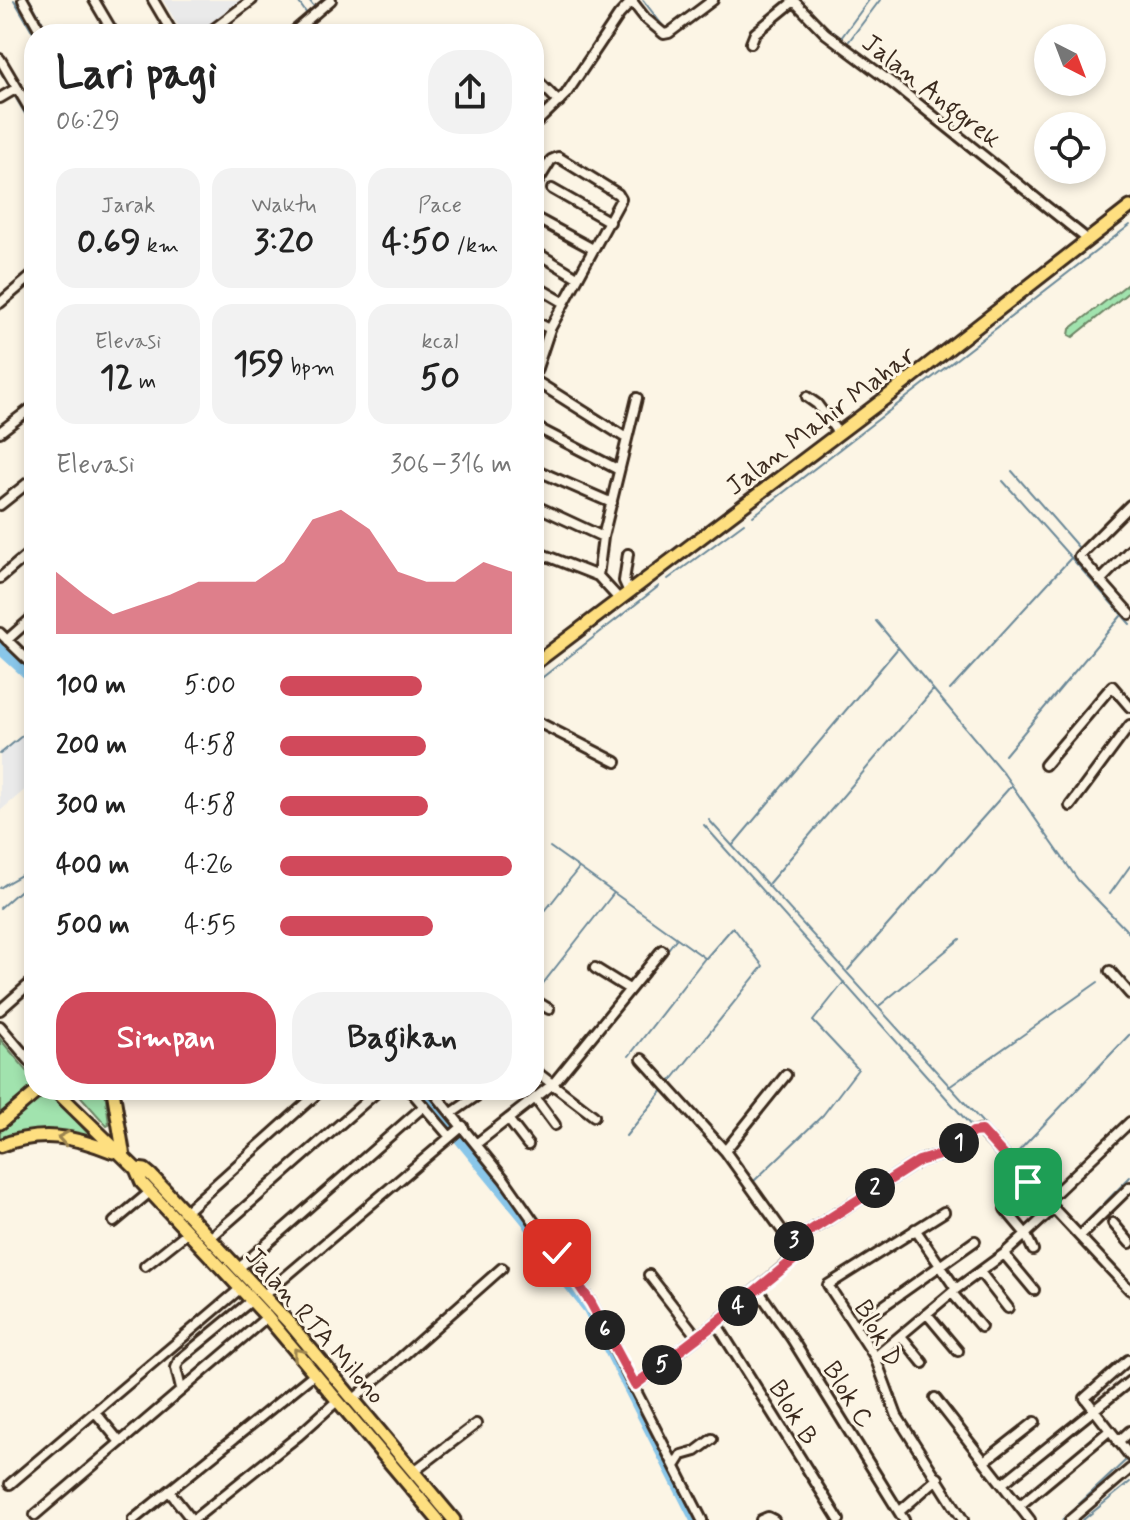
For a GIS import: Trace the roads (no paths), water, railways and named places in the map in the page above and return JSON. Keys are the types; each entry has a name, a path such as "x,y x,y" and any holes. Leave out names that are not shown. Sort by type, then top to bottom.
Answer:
{"highway":[{"name":"Jalan Mahir Mahar","path":"544,653 900,387 1130,207"},
{"path":"0,1123 27,1100"},
{"name":"Jalan RTA Milono","path":"65,1100 136,1169 150,1192 252,1300 314,1374 335,1392 353,1400 454,1520"},
{"path":"115,1100 124,1157"},
{"path":"0,1146 26,1138 54,1135 124,1157"},
{"name":"Jalan RTA Milono","path":"136,1169 148,1172 264,1295 335,1392 438,1520"}],"street":[{"path":"23,0 36,24"},
{"path":"94,0 108,24"},
{"path":"153,0 167,24"},
{"path":"220,24 252,0"},
{"path":"303,24 331,0"},
{"path":"544,116 559,102 632,1 645,18 664,34 713,0"},
{"path":"751,43 755,33 794,1"},
{"name":"Jalan Anggrek","path":"794,1 825,33 1087,239"},
{"path":"0,59 24,100"},
{"path":"544,87 559,102"},
{"path":"0,98 17,88"},
{"path":"544,172 551,160 558,157 621,197 544,342"},
{"path":"552,189 610,222"},
{"path":"544,222 593,249"},
{"path":"544,257 577,277"},
{"path":"0,303 24,283"},
{"path":"544,291 563,302"},
{"path":"544,326 550,329"},
{"path":"544,385 626,438"},
{"path":"807,397 817,404 838,433"},
{"path":"598,576 603,537 637,398"},
{"path":"0,432 24,414"},
{"path":"544,431 619,470"},
{"path":"544,473 612,503"},
{"path":"0,505 24,486"},
{"path":"1130,505 1080,553 1080,559 1130,614"},
{"path":"544,510 603,537"},
{"path":"1100,581 1130,550"},
{"path":"624,596 628,554"},
{"path":"544,555 598,576 624,596"},
{"path":"0,578 24,558"},
{"path":"7,640 24,625"},
{"path":"0,633 24,656"},
{"path":"1045,765 1112,686 1130,707"},
{"path":"544,725 616,762"},
{"path":"1070,806 1130,725"},
{"path":"544,1091 553,1084 662,950"},
{"path":"595,968 629,989"},
{"path":"1110,971 1130,994"},
{"path":"0,1010 24,989"},
{"path":"544,1006 549,1009"},
{"path":"0,1026 24,1054"},
{"path":"635,1385 798,1256 725,1151 642,1059"},
{"path":"725,1151 786,1075"},
{"path":"544,1077 594,1116"},
{"path":"185,1212 310,1100"},
{"path":"210,1238 368,1100"},
{"path":"419,1100 456,1132 476,1144 568,1267 635,1385 702,1520"},
{"path":"442,1100 452,1113 456,1132"},
{"path":"452,1113 471,1100"},
{"path":"476,1144 532,1100"},
{"path":"536,1100 555,1125"},
{"path":"239,1268 424,1106"},
{"path":"508,1119 528,1145"},
{"path":"875,1357 1004,1254 1130,1122"},
{"path":"791,1243 919,1161 946,1153 977,1130 983,1132 1130,1290"},
{"path":"264,1295 456,1132"},
{"path":"1080,1236 1130,1187"},
{"path":"114,1222 150,1192"},
{"path":"1005,1209 1025,1233 1033,1250"},
{"name":"Blok D","path":"944,1212 829,1283 875,1357 897,1416 963,1520"},
{"path":"1113,1223 1130,1243"},
{"path":"915,1229 981,1327"},
{"path":"145,1266 188,1232"},
{"path":"855,1326 975,1241"},
{"path":"1004,1254 1034,1290"},
{"path":"353,1400 502,1268"},
{"path":"980,1272 1008,1308"},
{"path":"649,1275 697,1337"},
{"path":"10,1484 241,1288"},
{"name":"Blok C","path":"758,1290 902,1516"},
{"path":"181,1389 176,1368 179,1360 252,1300"},
{"path":"927,1314 958,1351"},
{"path":"35,1515 267,1317"},
{"name":"Blok B","path":"716,1323 839,1520"},
{"path":"901,1336 923,1363"},
{"path":"1128,1360 1085,1397 1130,1456"},
{"path":"133,1520 314,1374"},
{"path":"1002,1484 1129,1385"},
{"path":"169,1491 192,1520 298,1436 335,1392"},
{"path":"935,1398 1030,1520"},
{"path":"95,1412 119,1441"},
{"path":"985,1461 1035,1422"},
{"path":"413,1472 476,1424"},
{"path":"1019,1506 1109,1431"},
{"path":"1118,1442 1130,1431"},
{"path":"675,1466 682,1455 696,1451 712,1439"},
{"path":"1070,1520 1130,1469"},
{"path":"902,1516 938,1478"},
{"path":"761,1520 768,1517 774,1520"}],"waterway":[{"path":"14,0 28,24"},
{"path":"30,0 43,24"},
{"path":"159,0 174,24"},
{"path":"297,0 307,14"},
{"path":"309,0 316,9"},
{"path":"643,0 663,26"},
{"path":"801,0 822,23 1088,232 1130,199"},
{"path":"841,38 869,0"},
{"path":"849,41 880,0"},
{"path":"616,12 625,1"},
{"path":"794,8 824,38 902,96 1050,215"},
{"path":"0,71 9,86"},
{"path":"14,95 24,112"},
{"path":"753,516 1130,225"},
{"path":"1012,471 1078,547"},
{"path":"1003,481 1130,624"},
{"path":"668,579 744,523"},
{"path":"1101,573 1121,554"},
{"path":"1086,556 1100,572"},
{"path":"950,690 1070,559"},
{"path":"1107,580 1130,606"},
{"path":"544,676 659,586"},
{"path":"1005,755 1121,616"},
{"path":"876,621 1004,774 1078,880 1130,934"},
{"path":"0,647 24,667"},
{"path":"0,648 24,670"},
{"path":"733,845 898,648"},
{"path":"769,883 933,690"},
{"path":"0,754 24,734"},
{"path":"848,970 1011,786"},
{"path":"709,820 1049,1196"},
{"path":"704,825 973,1128"},
{"path":"550,847 705,958 629,1056"},
{"path":"1110,894 1130,866"},
{"path":"544,912 578,869"},
{"path":"0,888 24,873"},
{"path":"0,908 24,887"},
{"path":"544,982 613,894"},
{"path":"671,1081 763,966 733,927 706,958"},
{"path":"665,953 676,939"},
{"path":"879,1006 960,939"},
{"path":"754,1181 823,1115 858,1069 813,1021 844,982"},
{"path":"949,1087 1098,982"},
{"path":"1014,1156 1130,1034"},
{"path":"626,1136 664,1089"},
{"path":"428,1100 527,1221 589,1309 696,1520"},
{"path":"442,1116 448,1112"},
{"path":"943,1149 964,1134"},
{"path":"811,1235 923,1164"},
{"path":"1081,1227 1130,1177"},
{"path":"1053,1200 1082,1231"},
{"path":"1086,1235 1130,1282"},
{"path":"1062,1520 1125,1461"},
{"path":"1083,1520 1130,1482"}]}
